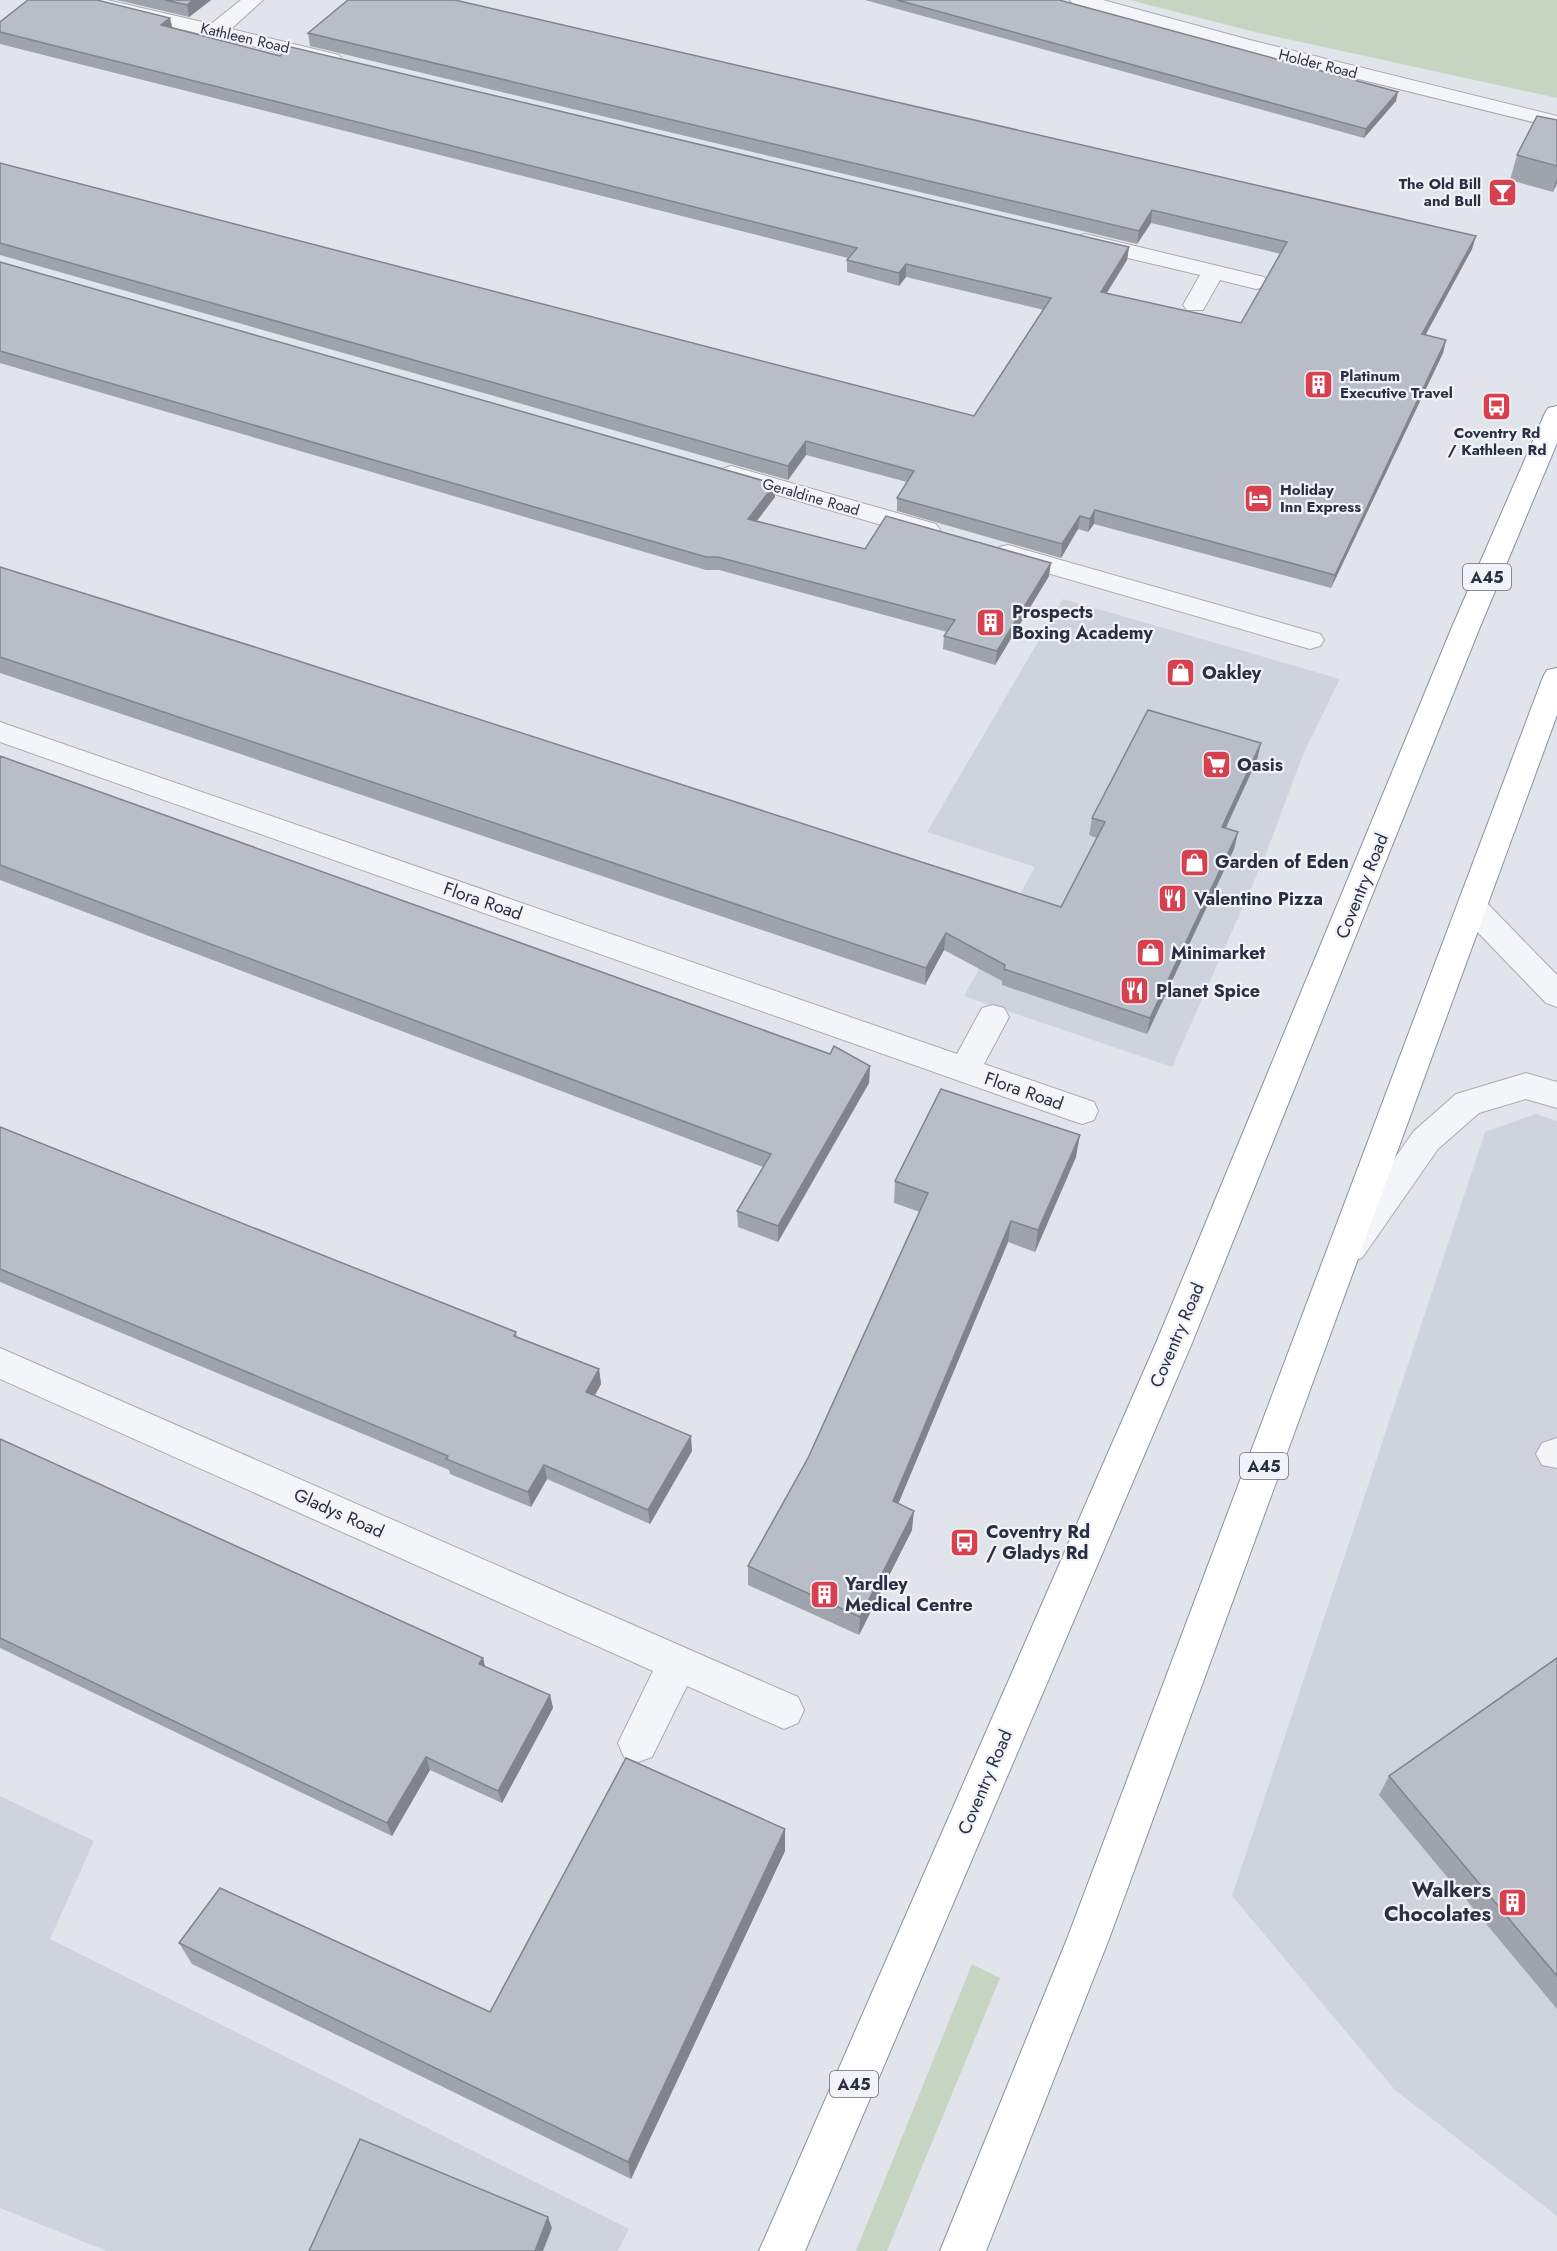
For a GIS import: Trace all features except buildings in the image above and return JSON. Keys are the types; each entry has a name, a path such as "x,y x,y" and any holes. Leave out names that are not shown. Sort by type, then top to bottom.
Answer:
{"highway":[{"name":"Coventry Road","path":"782,2251 1174,1343 1466,627 1542,476 1557,413"},
{"name":"A45","path":"963,2251 1088,1939 1557,677"}],"street":[{"name":"Kathleen Road","path":"82,0 355,64"},
{"path":"216,31 253,0"},
{"name":"Holder Road","path":"1080,0 1240,44 1557,122"},
{"path":"1062,236 1256,282"},
{"path":"1195,305 1213,272"},
{"name":"Geraldine Road","path":"712,468 954,538"},
{"path":"988,548 1310,640"},
{"name":"Flora Road","path":"0,732 1082,1111"},
{"path":"1473,908 1557,995"},
{"name":"Flora Road","path":"965,1070 993,1017"},
{"path":"1340,1261 1426,1140 1468,1103 1526,1086 1557,1095"},
{"name":"Gladys Road","path":"0,1363 784,1710"},
{"path":"638,1743 678,1663"}],"shaded area":[{"path":"1063,599 1340,679 1304,752 1264,859 1172,1067 964,996 1035,867 927,832"},
{"path":"1536,1114 1557,1121 1557,2216 1395,2090 1232,1896 1485,1132"},
{"path":"0,1796 94,1841 50,1939 629,2229 618,2251 107,2251 0,2208"}],"green space":[{"path":"1130,0 1557,0 1557,98 1255,32"},
{"path":"972,1964 1000,1978 887,2251 856,2251"}],"place":[{"name":"The Old Bill and Bull","path":"1502,193"},
{"name":"Platinum Executive Travel","path":"1319,385"},
{"name":"Coventry Rd / Kathleen Rd","path":"1497,406"},
{"name":"Holiday Inn Express","path":"1259,499"},
{"name":"Prospects Boxing Academy","path":"991,622"},
{"name":"Oakley","path":"1181,673"},
{"name":"Oasis","path":"1216,765"},
{"name":"Garden of Eden","path":"1194,862"},
{"name":"Valentino Pizza","path":"1173,899"},
{"name":"Minimarket","path":"1150,953"},
{"name":"Planet Spice","path":"1135,991"},
{"name":"Coventry Rd / Gladys Rd","path":"965,1542"},
{"name":"Yardley Medical Centre","path":"824,1594"},
{"name":"Walkers Chocolates","path":"1512,1902"}]}
